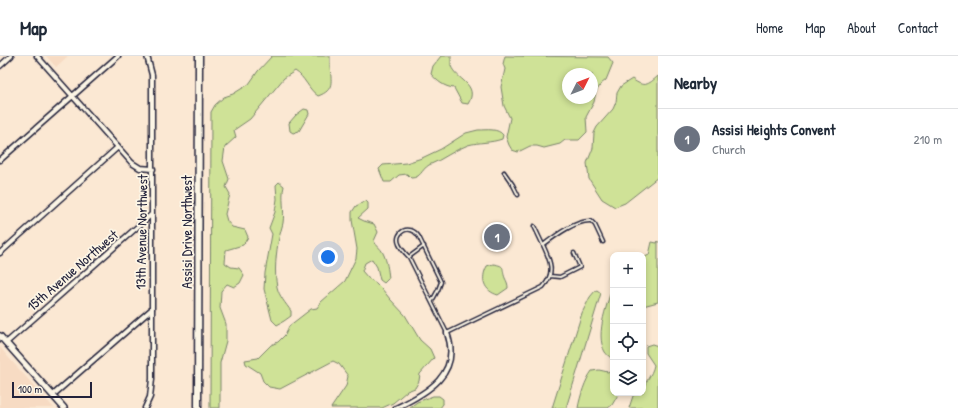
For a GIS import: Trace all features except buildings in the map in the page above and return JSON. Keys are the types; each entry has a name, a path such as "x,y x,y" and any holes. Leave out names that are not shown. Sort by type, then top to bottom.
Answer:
{"main road":[{"name":"Assisi Drive Northwest","path":"198,408 199,56"}],"street":[{"path":"0,66 11,56"},
{"path":"37,56 118,147 137,166 146,169 153,169"},
{"path":"0,160 118,56"},
{"name":"13th Avenue Northwest","path":"145,408 150,397 152,379 152,75 147,56"},
{"path":"0,253 118,147"},
{"name":"15th Avenue Northwest","path":"6,343 152,214"},
{"path":"52,396 152,308"},
{"path":"396,408 416,398 439,381 447,367 451,355 451,348 447,333"},
{"path":"0,336 64,408"}],"lane":[{"path":"504,172 514,185 518,195"},
{"path":"543,244 555,235 586,220 591,221 595,225 603,242"},
{"path":"432,301 441,282 424,246 415,231 410,229 400,233 398,243 402,250 409,256 447,333 543,287 548,282 551,267 549,259 534,226"},
{"path":"409,256 424,246"},
{"path":"550,276 560,277 580,267 574,253"}],"shaded area":[{"path":"46,56 68,56 56,67"},
{"path":"0,347 8,357 54,408 0,408"}],"green space":[{"path":"272,56 330,56 331,84 327,91 318,96 295,71 284,78 250,119 234,130 236,137 225,147 223,161 229,179 226,187 230,194 225,214 227,221 232,227 245,230 248,237 243,245 226,250 225,263 231,267 239,268 244,275 240,283 234,287 227,284 221,291 220,308 226,324 226,341 220,363 220,408 210,408 211,112 215,105 224,97 233,94 249,84 258,71"},
{"path":"441,56 451,56 451,66 457,75 469,87 471,97 468,104 462,103 454,88 441,83 431,74 433,66"},
{"path":"505,56 608,57 613,63 606,80 598,89 598,68 562,68 562,104 593,104 586,117 587,132 579,140 565,140 560,144 544,148 530,146 518,152 512,150 506,137 510,118 504,106 501,87 505,69 503,64"},
{"path":"658,76 658,177 625,203 615,207 602,199 589,179 587,163 593,148 594,133 597,127 613,109 616,102 617,93 621,86 632,79 640,84 646,84"},
{"path":"304,109 308,110 309,114 299,131 293,133 290,131 289,123"},
{"path":"478,130 498,131 503,135 502,139 463,147 429,165 417,177 411,178 407,174 399,175 391,182 384,182 379,169 383,165 406,163 422,158 441,149 466,133"},
{"path":"279,182 284,186 283,223 277,250 276,281 279,294 291,311 291,316 277,325 272,320 264,289 265,273 272,234 269,228 275,212 277,199 276,185"},
{"path":"366,201 368,203 368,209 358,218 374,224 378,232 374,241 382,251 389,278 384,283 380,280 377,267 372,259 365,263 362,271 382,289 405,315 420,340 430,349 434,358 420,374 419,381 415,388 407,391 393,403 382,408 331,408 346,386 348,376 339,364 333,361 280,389 269,387 263,381 260,373 246,364 245,360 258,358 271,345 278,342 285,335 289,326 311,309 317,308 321,302 345,281 356,258 357,249 352,212 356,206"},
{"path":"658,241 658,302 646,305 646,256 649,255 652,242 657,243"},
{"path":"493,264 503,268 508,285 508,288 498,295 489,291 484,280 487,266"},
{"path":"597,290 601,293 566,408 552,408 582,313 590,297"},
{"path":"610,294 610,357 605,352 602,344 601,336 603,318"},
{"path":"652,344 658,346 658,408 629,408 633,396 646,396 646,382 654,365 646,353 646,346"},
{"path":"599,370 610,373 610,396 617,396 612,405 608,408 578,408 583,389 592,371"},
{"path":"433,396 439,396 443,399 443,404 440,408 409,408 417,402"}],"place":[{"name":"Assisi Heights Convent","path":"497,237"}]}
